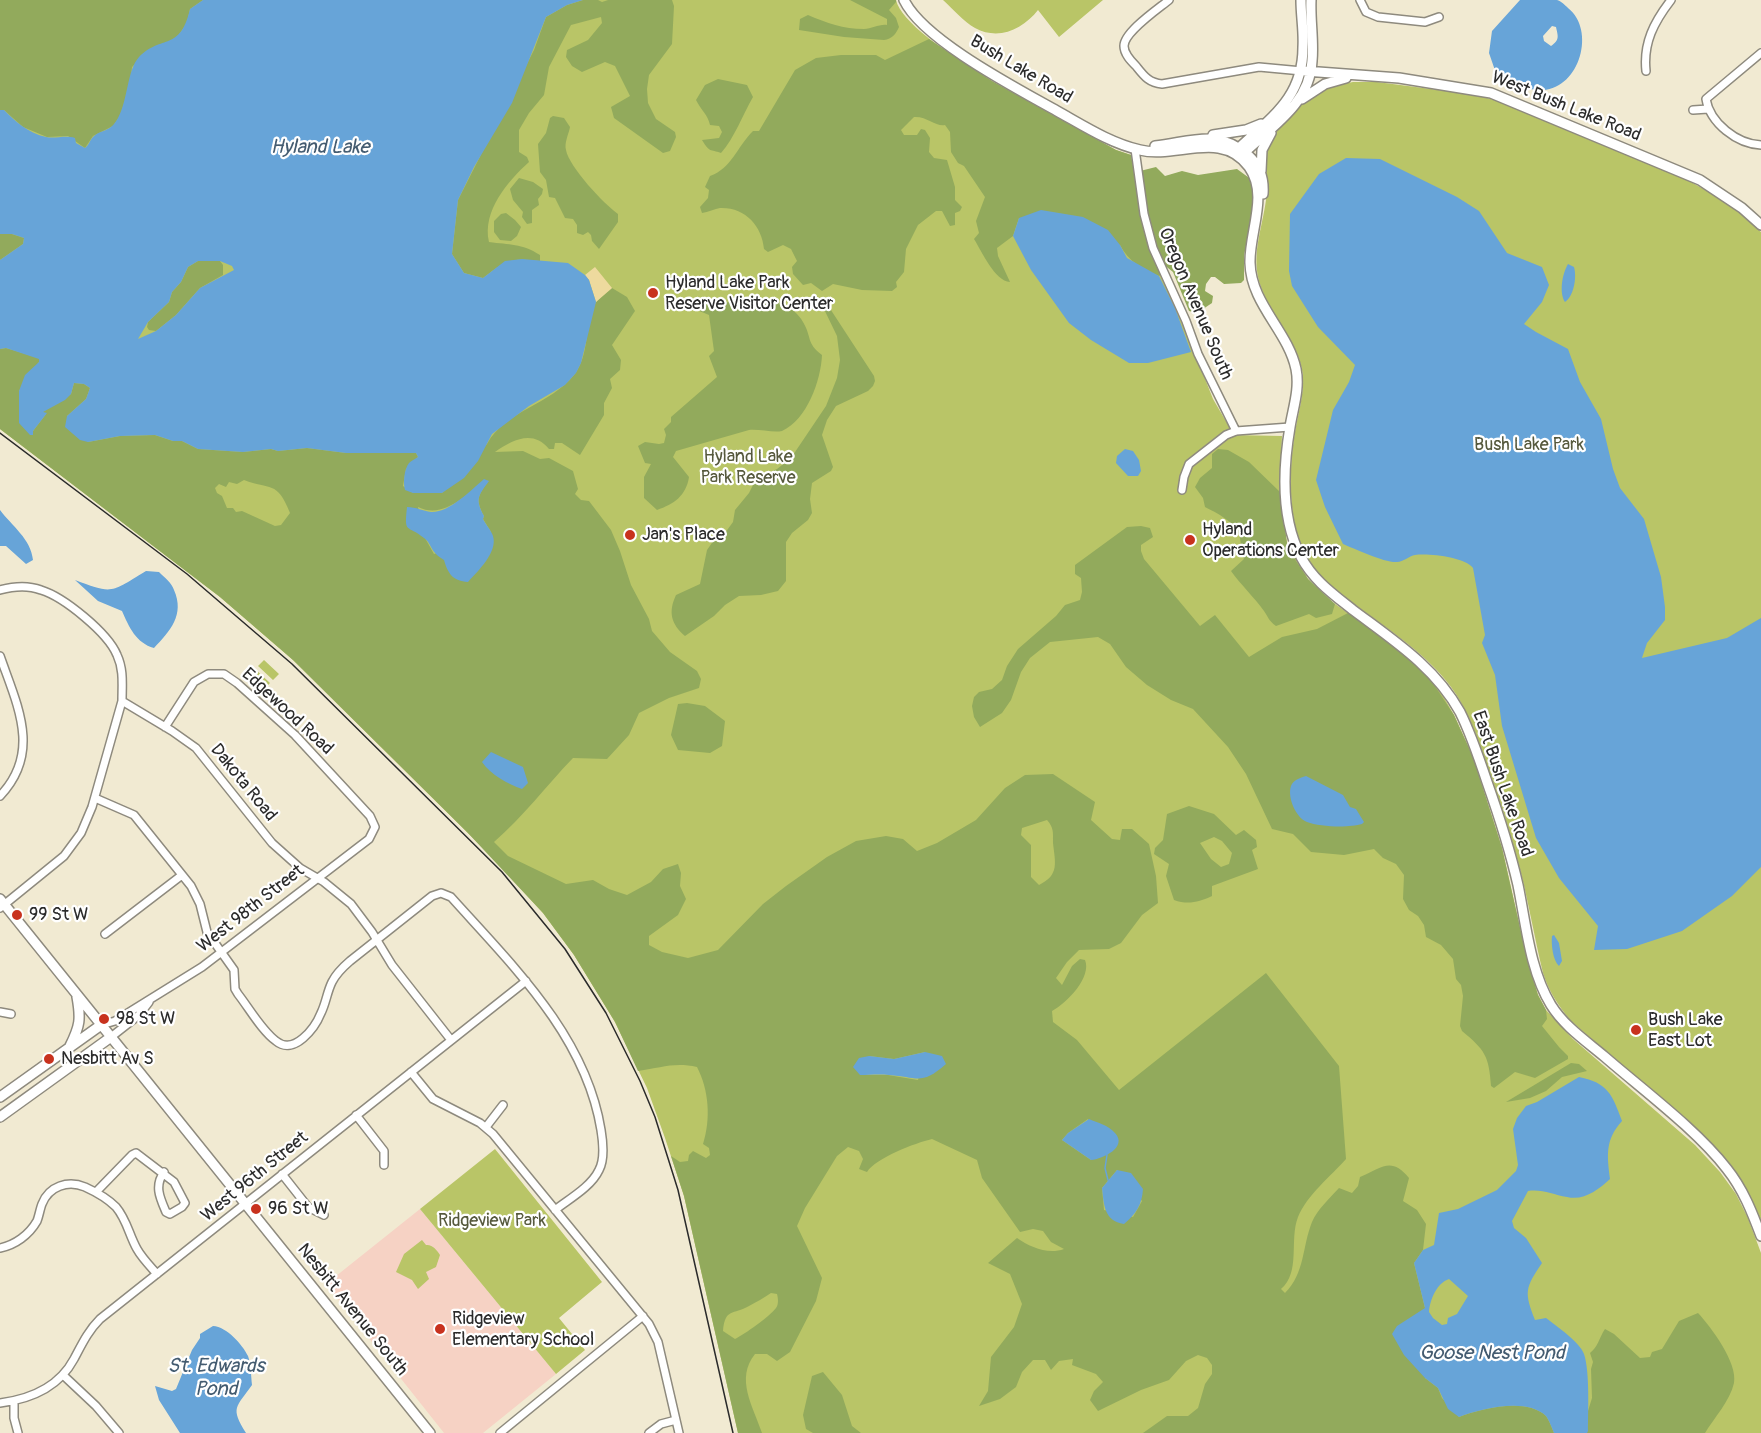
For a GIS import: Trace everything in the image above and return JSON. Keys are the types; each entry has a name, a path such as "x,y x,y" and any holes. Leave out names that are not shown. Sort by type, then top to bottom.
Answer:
{"street":[{"name":"Bush Lake Road","path":"904,0 909,10 929,30 970,60 1104,137 1135,149 1155,152 1207,146 1241,152"},
{"path":"1169,0 1131,31 1125,41 1124,46 1128,57 1149,81 1162,84 1259,67 1306,72"},
{"path":"1296,105 1308,85 1301,0"},
{"path":"1135,149 1198,139 1272,122 1306,72 1313,50 1311,0"},
{"path":"1360,0 1366,12 1378,17 1425,22 1439,17"},
{"path":"1646,71 1645,56 1651,29 1671,0"},
{"path":"1761,52 1706,99 1708,109 1715,121 1724,129 1747,142 1761,145"},
{"name":"West Bush Lake Road","path":"1306,72 1390,77 1463,87 1509,99 1700,180 1742,208 1761,225"},
{"path":"1241,152 1272,122 1315,89 1356,76"},
{"path":"1694,110 1708,109"},
{"name":"East Bush Lake Road","path":"1255,228 1263,196 1262,150 1272,122"},
{"path":"1198,139 1227,140 1257,165 1261,173"},
{"name":"Oregon Avenue South","path":"1135,149 1144,214 1152,248 1186,321 1198,354 1236,431"},
{"name":"East Bush Lake Road","path":"1241,152 1250,168 1258,193 1249,261 1254,285 1296,369 1297,389 1286,457 1290,528 1297,550 1318,582 1427,667 1441,682 1460,713 1480,760 1500,818 1512,859 1535,966 1551,1004 1571,1028 1682,1124 1728,1169 1748,1203 1761,1236"},
{"path":"1182,490 1189,464 1226,435 1236,431 1290,427"},
{"path":"0,590 28,587 51,594 103,633 111,643 121,665 122,701 95,798 81,833 64,856 2,904"},
{"path":"0,656 20,711 24,741 19,768 14,779 0,796"},
{"name":"Edgewood Road","path":"165,727 189,688 200,677 216,674 231,678 295,735 370,816 375,827 369,839"},
{"name":"Dakota Road","path":"122,701 196,748 272,843 300,867 338,892 351,904 396,970 451,1040"},
{"path":"95,798 134,815 182,875 196,894 207,933 234,970 238,994 273,1038 287,1046 298,1042 318,1020 337,975 350,961 432,896 441,893 451,897 526,981 549,1012 579,1064 593,1097 602,1135 603,1155 600,1170 590,1182 555,1210"},
{"name":"West 98th Street","path":"0,1097 100,1025 115,1021 134,1008 150,1001 221,952 369,839"},
{"path":"105,934 182,875"},
{"name":"Nesbitt Avenue South","path":"2,904 430,1433"},
{"name":"West 96th Street","path":"0,1403 14,1401 43,1391 63,1375 92,1327 526,981"},
{"path":"69,1048 79,1028 80,1014 76,994"},
{"name":"West 98th Street","path":"0,1117 111,1037 139,1015 150,1001"},
{"path":"0,1012 11,1014"},
{"path":"411,1072 434,1099 486,1127 643,1316 658,1342 679,1433"},
{"path":"486,1127 503,1105"},
{"path":"357,1115 384,1151 384,1165"},
{"path":"96,1192 136,1153 164,1172 174,1182 184,1203 182,1207 170,1214 166,1212 158,1194 160,1178 164,1172"},
{"path":"282,1174 308,1207 324,1215"},
{"path":"0,1248 16,1242 31,1229 46,1197 58,1187 66,1184 79,1185 96,1192 114,1205 122,1215 137,1250 157,1274"},
{"path":"500,1433 643,1316"},
{"path":"63,1375 96,1406 119,1433"},
{"path":"14,1401 14,1418 18,1433"},
{"path":"649,1433 661,1424 676,1420"}],"shaded area":[{"name":"Ridgeview Elementary School","path":"420,1209 556,1374 483,1433 444,1433 326,1284"}],"green space":[{"name":"Hyland Lake Park Reserve","path":"0,0 896,0 906,18 958,60 1030,103 1116,150 1131,155 1141,216 1152,253 1178,310 1213,399 1234,435 1282,436 1280,484 1287,543 1308,579 1324,596 1409,657 1442,694 1454,715 1473,757 1502,848 1528,963 1538,995 1546,1010 1573,1039 1695,1145 1720,1172 1736,1194 1748,1218 1761,1253 1761,1433 738,1433 684,1196 665,1138 647,1088 615,1022 574,955 543,913 484,849 293,660 220,597 0,429"},
{"path":"0,0 203,0 190,9 187,23 176,39 150,49 132,67 130,86 120,116 113,126 93,136 85,148 68,136 47,137 23,127 4,110 0,110"},
{"path":"583,0 602,2 608,0 672,0 674,6 672,44 649,75 647,89 648,103 656,119 675,132 676,137 670,151 663,153 614,118 611,107 630,96 615,66 605,62 582,72 572,66 566,57 567,50 588,40 602,23 601,17 571,25 549,67 544,95 519,130 519,152 527,157 529,162 505,187 489,219 489,242 527,248 540,255 540,261 509,261 483,278 464,273 452,254 458,200 534,50 546,17 567,5"},
{"path":"850,0 896,0 889,10 896,18 899,27 895,34 884,40 799,30 800,19 808,15 849,28 867,29 887,25 887,19"},
{"path":"943,0 1103,0 1059,37 1038,10 1018,27 1002,33 993,33 975,28"},
{"path":"929,39 992,81 1116,150 1131,155 1146,230 1162,274 1159,276 1136,264 1120,245 1019,218 1013,236 997,248 998,256 1010,282 999,277 974,239 979,233 976,221 985,197 964,166 958,163 951,152 950,132 945,125 919,117 914,117 901,130 904,135 917,135 921,129 925,130 930,138 929,152 934,158 947,160 955,187 955,200 962,207 955,213 955,225 950,226 942,211 936,211 918,225 906,249 904,272 896,282 897,287 892,291 862,290 833,284 822,291 811,283 803,285 793,274 792,267 797,261 791,249 783,245 768,252 764,249 756,226 744,214 720,208 702,213 700,207 708,198 709,190 705,187 710,176 729,163 753,131 759,131 795,70 816,58 841,55 876,55 885,60"},
{"path":"718,79 747,85 753,97 734,134 721,153 709,149 702,140 719,138 722,132 719,126 710,125 696,100 705,85"},
{"name":"Bush Lake Park","path":"1353,82 1377,82 1477,95 1511,105 1684,178 1728,203 1761,232 1761,1220 1745,1186 1717,1150 1570,1020 1558,1004 1543,973 1515,849 1475,733 1462,705 1451,687 1422,656 1328,583 1306,557 1301,546 1292,504 1291,475 1303,376 1297,353 1266,298 1258,276 1258,244 1266,197 1264,158 1269,142 1290,116 1308,99 1326,88"},
{"path":"553,116 564,118 570,127 566,147 573,166 596,194 618,214 618,222 599,249 588,232 583,235 577,233 577,225 573,219 565,218 555,198 549,197 546,180 540,172 538,144 546,133 550,118"},
{"path":"1156,167 1165,176 1182,171 1198,175 1237,169 1252,180 1255,198 1244,256 1244,280 1241,283 1224,284 1215,277 1211,277 1206,284 1205,291 1213,296 1212,303 1197,313 1189,311 1173,272 1163,264 1150,232 1140,171"},
{"path":"519,178 533,182 543,189 538,199 539,205 532,210 532,223 527,224 522,217 523,212 513,200 510,189"},
{"path":"506,213 521,227 517,236 511,241 500,240 494,232 494,221 501,214"},
{"path":"0,234 12,234 24,238 23,244 0,260"},
{"path":"198,261 220,261 223,265 223,275 200,288 176,315 156,331 149,330 148,322 169,302 172,292 181,282 188,267"},
{"path":"612,288 627,297 635,311 612,345 621,360 620,370 610,379 612,388 604,403 604,415 580,455 562,443 555,443 554,449 549,449 536,439 529,438 522,438 495,452 523,451 540,459 549,458 573,471 578,489 575,494 581,500 589,501 611,530 631,585 649,619 652,631 670,652 697,671 701,679 699,688 669,698 639,713 629,735 607,759 573,758 525,812 494,842 508,856 566,884 593,880 627,895 651,882 663,869 678,864 681,873 680,886 686,899 678,915 649,936 649,945 662,952 688,958 718,950 763,904 827,857 856,841 886,836 903,839 917,851 937,843 976,820 1005,788 1025,775 1053,774 1095,802 1091,820 1112,839 1120,840 1122,829 1132,829 1149,844 1156,876 1158,903 1142,915 1121,943 1109,949 1079,950 1067,962 1056,978 1062,985 1072,966 1080,959 1085,960 1085,974 1071,996 1052,1011 1053,1022 1077,1040 1119,1090 1266,973 1339,1066 1346,1159 1313,1193 1298,1217 1291,1274 1281,1289 1285,1293 1296,1277 1312,1222 1320,1209 1339,1188 1352,1193 1358,1186 1360,1177 1386,1166 1397,1167 1409,1178 1403,1201 1417,1210 1426,1224 1423,1250 1414,1263 1425,1308 1425,1378 1438,1388 1442,1398 1459,1417 1503,1406 1527,1407 1546,1416 1554,1433 1143,1433 1167,1416 1188,1416 1198,1408 1205,1384 1212,1374 1212,1365 1207,1358 1198,1355 1186,1361 1169,1380 1141,1390 1098,1411 1090,1400 1094,1391 1103,1382 1096,1374 1072,1365 1073,1359 1059,1361 1051,1370 1045,1360 1033,1360 1022,1372 1016,1387 1000,1399 979,1406 988,1391 991,1357 1014,1327 1022,1304 1010,1274 988,1263 1017,1238 1039,1249 1058,1251 1064,1249 1051,1242 1043,1231 1033,1229 1020,1232 982,1178 977,1160 932,1139 887,1156 867,1172 859,1169 863,1159 859,1151 848,1147 837,1156 805,1208 797,1226 822,1278 816,1301 790,1352 777,1361 767,1354 755,1354 749,1363 746,1383 762,1433 738,1433 684,1196 671,1156 680,1162 688,1161 693,1151 706,1158 710,1155 709,1148 703,1144 708,1105 697,1067 674,1065 638,1071 615,1022 574,955 543,913 467,832 293,660 220,597 0,429 0,349 6,348 39,358 39,362 19,391 20,402 33,431 46,414 42,412 71,394 74,383 84,384 90,388 86,399 67,416 88,442 120,436 155,435 173,441 182,441 198,449 243,452 307,448 346,453 416,453 418,457 406,469 403,486 413,493 442,493 505,423 553,393 574,375 585,350 589,322 595,304","holes":["244,480 272,488 281,495 290,513 281,525 275,526 242,511 236,512 233,508 227,508 222,496 215,488 219,484 226,487 229,482 237,484","488,481 480,494 479,505 483,519 491,532 434,554 425,538 418,507 437,510 455,503","1047,820 1052,828 1055,867 1050,877 1039,885 1031,877 1031,845 1021,835 1022,828","925,1052 918,1080 888,1075 860,1075 869,1056 894,1059","1088,1119 1091,1160 1062,1140","1117,1170 1142,1201 1133,1217 1104,1210 1102,1188","771,1293 777,1294 776,1308 751,1329 735,1339 723,1331 728,1315"]},
{"path":"758,297 778,302 795,312 806,327 811,343 822,355 819,376 811,398 799,418 782,431 749,430 676,451 673,457 689,477 687,484 678,498 657,510 644,498 644,477 651,464 645,463 638,446 645,442 664,443 666,435 664,429 671,422 671,417 717,377 709,356 714,351 709,315 697,310 708,301 724,303"},
{"path":"827,304 874,376 873,386 868,391 836,406 827,420 822,435 833,467 831,471 812,483 810,499 812,513 786,542 786,581 778,591 761,595 739,596 685,636 672,617 676,595 700,584 707,550 733,522 735,510 749,493 756,479 777,469 791,458 826,406 837,378 840,360 837,336 823,307"},
{"path":"1218,449 1228,450 1249,462 1280,492 1287,543 1308,579 1335,604 1332,614 1316,618 1309,614 1276,626 1231,571 1244,559 1237,530 1230,522 1205,507 1203,498 1195,487 1200,478 1212,468 1212,454"},
{"path":"1127,527 1150,528 1153,537 1141,545 1144,559 1200,626 1215,615 1249,657 1282,637 1317,629 1348,613 1409,657 1427,674 1454,715 1473,757 1502,848 1528,963 1538,995 1546,1010 1547,1019 1542,1026 1568,1056 1568,1059 1535,1078 1515,1072 1494,1088 1491,1086 1489,1067 1484,1054 1460,1026 1463,996 1461,985 1456,979 1453,959 1441,945 1426,937 1424,925 1418,916 1409,910 1403,899 1404,875 1396,864 1383,858 1374,849 1344,855 1311,852 1293,834 1272,829 1246,774 1228,747 1193,709 1171,700 1147,685 1126,667 1110,644 1098,637 1050,642 1030,658 1021,672 1011,700 1002,713 980,727 974,717 972,706 974,697 979,692 992,689 1002,680 1007,666 1018,649 1056,616 1065,605 1080,600 1081,578 1075,574 1075,565"},
{"path":"264,660 279,674 273,680 258,666"},
{"path":"255,669 270,683 264,689 249,676"},
{"path":"678,704 705,706 725,721 722,746 710,753 678,750 671,735"},
{"path":"1189,806 1214,814 1236,835 1244,830 1256,840 1257,847 1252,850 1258,869 1212,886 1212,896 1203,900 1189,903 1174,900 1166,876 1169,864 1154,854 1155,848 1163,840 1167,814","holes":["1214,837 1222,841 1232,853 1229,864 1221,867 1211,859 1200,843"]},
{"path":"1571,1063 1579,1064 1587,1071 1562,1077 1546,1091 1530,1098 1506,1102"},
{"name":"Ridgeview Park","path":"495,1149 602,1282 559,1318 585,1350 556,1374 420,1209"},
{"path":"422,1240 440,1255 436,1267 426,1272 429,1279 418,1289 412,1280 396,1272 404,1254"},
{"path":"1698,1313 1710,1327 1728,1356 1734,1375 1734,1383 1729,1396 1705,1433 1587,1433 1588,1411 1592,1398 1591,1369 1593,1362 1590,1353 1605,1329 1614,1334 1640,1358 1650,1357 1652,1352 1662,1349 1679,1321"},
{"path":"823,1372 842,1395 852,1426 861,1433 813,1433 806,1429 803,1415 812,1376"}],"sand":[{"path":"595,267 612,288 596,302 589,280 585,275"}],"water":[{"name":"Hyland Lake","path":"203,0 583,0 567,5 546,17 512,103 474,167 458,200 452,254 464,273 483,278 505,261 522,259 568,263 585,275 589,280 596,302 581,363 576,373 565,385 529,406 492,434 478,461 464,478 442,493 413,493 405,490 406,469 409,463 418,457 416,453 346,453 307,448 243,452 198,449 182,441 173,441 155,435 120,436 88,442 80,440 65,427 67,416 86,399 90,388 84,384 74,383 71,394 65,400 43,412 47,413 33,431 33,435 30,435 19,423 19,391 25,375 39,362 39,359 6,348 0,349 0,260 23,244 24,238 12,234 0,234 0,110 4,110 34,133 49,137 75,138 76,143 85,148 93,137 112,126 118,118 132,69 139,57 147,50 176,37 186,22 190,9","holes":["198,261 220,261 232,266 234,270 200,288 176,315 156,331 138,339 148,322 169,302 172,292 181,282 188,267"]},
{"path":"1520,0 1557,0 1564,4 1576,18 1581,30 1580,56 1575,69 1556,87 1543,90 1526,88 1498,79 1489,53 1492,31","holes":["1552,26 1556,27 1558,38 1551,46 1544,41 1543,36"]},
{"path":"1346,158 1380,159 1457,197 1479,211 1507,253 1542,267 1549,285 1542,302 1524,324 1568,349 1580,382 1601,419 1620,488 1644,519 1661,577 1665,620 1647,643 1642,658 1727,638 1761,618 1761,867 1732,896 1682,931 1627,949 1594,950 1598,926 1559,878 1536,838 1502,726 1495,675 1482,643 1485,635 1473,568 1462,561 1437,555 1415,555 1402,561 1392,562 1362,552 1343,544 1325,507 1316,480 1333,410 1349,382 1355,365 1318,327 1292,286 1289,271 1290,214 1319,174"},
{"path":"1041,210 1083,217 1108,230 1127,258 1159,276 1175,308 1191,352 1148,363 1129,363 1091,340 1069,323 1031,270 1013,236 1019,218"},
{"path":"1568,264 1574,267 1575,281 1573,291 1565,302 1562,283"},
{"path":"1125,449 1133,451 1139,460 1141,471 1138,476 1128,476 1116,463 1117,456"},
{"path":"484,479 489,481 480,494 479,505 483,519 493,536 493,548 486,561 468,582 458,580 452,576 444,560 436,554 427,541 408,528 407,507 431,512 445,509"},
{"path":"0,510 20,533 32,552 33,560 26,564 6,546 0,546"},
{"path":"146,571 159,572 168,580 174,590 178,607 170,629 154,648 138,638 122,611 98,601 75,580 98,588 112,589"},
{"path":"491,752 523,767 528,783 522,789 500,778 486,767 482,762"},
{"path":"1306,776 1343,795 1350,807 1356,809 1364,822 1350,826 1334,826 1313,824 1303,820 1293,807 1290,791 1293,782"},
{"path":"1554,935 1559,943 1562,961 1559,966 1553,952 1552,936"},
{"path":"925,1052 942,1056 946,1064 925,1078 860,1075 853,1067 859,1058 869,1056 894,1059"},
{"name":"Goose Nest Pond","path":"1579,1077 1597,1083 1608,1091 1622,1121 1616,1128 1608,1148 1610,1179 1596,1191 1573,1198 1528,1191 1512,1221 1514,1228 1526,1238 1542,1263 1528,1290 1529,1303 1535,1320 1546,1318 1573,1339 1584,1354 1588,1381 1587,1433 1554,1433 1546,1416 1527,1407 1503,1406 1459,1417 1448,1409 1438,1388 1425,1378 1404,1355 1392,1334 1397,1326 1425,1308 1414,1263 1423,1250 1434,1245 1439,1213 1458,1209 1497,1190 1516,1171 1518,1165 1513,1129 1517,1118 1526,1106","holes":["1449,1279 1468,1296 1457,1314 1448,1318 1447,1324 1442,1325 1429,1312 1435,1292"]},
{"path":"1089,1119 1103,1124 1118,1138 1118,1143 1112,1151 1091,1160 1062,1140 1068,1133"},
{"path":"1117,1170 1131,1173 1143,1189 1138,1209 1124,1224 1112,1220 1103,1200 1102,1188"},
{"name":"St. Edwards Pond","path":"213,1326 224,1329 234,1337 249,1359 252,1385 237,1408 238,1418 246,1433 180,1433 159,1400 155,1386 172,1391 176,1389 200,1334"}],"waterway":[{"path":"1107,1155 1105,1168 1108,1180"}],"railway":[{"path":"0,433 187,574 292,664 502,872 565,949 606,1013 655,1117 678,1190 733,1433"}],"place":[{"name":"Hyland Lake Park Reserve Visitor Center","path":"653,293"},
{"name":"Jan's Place","path":"630,535"},
{"name":"Hyland Operations Center","path":"1190,540"},
{"name":"99 St W","path":"17,915"},
{"name":"98 St W","path":"104,1019"},
{"name":"Bush Lake East Lot","path":"1636,1030"},
{"name":"Nesbitt Av S","path":"49,1059"},
{"name":"96 St W","path":"256,1209"},
{"name":"Ridgeview Elementary School","path":"440,1329"}]}
